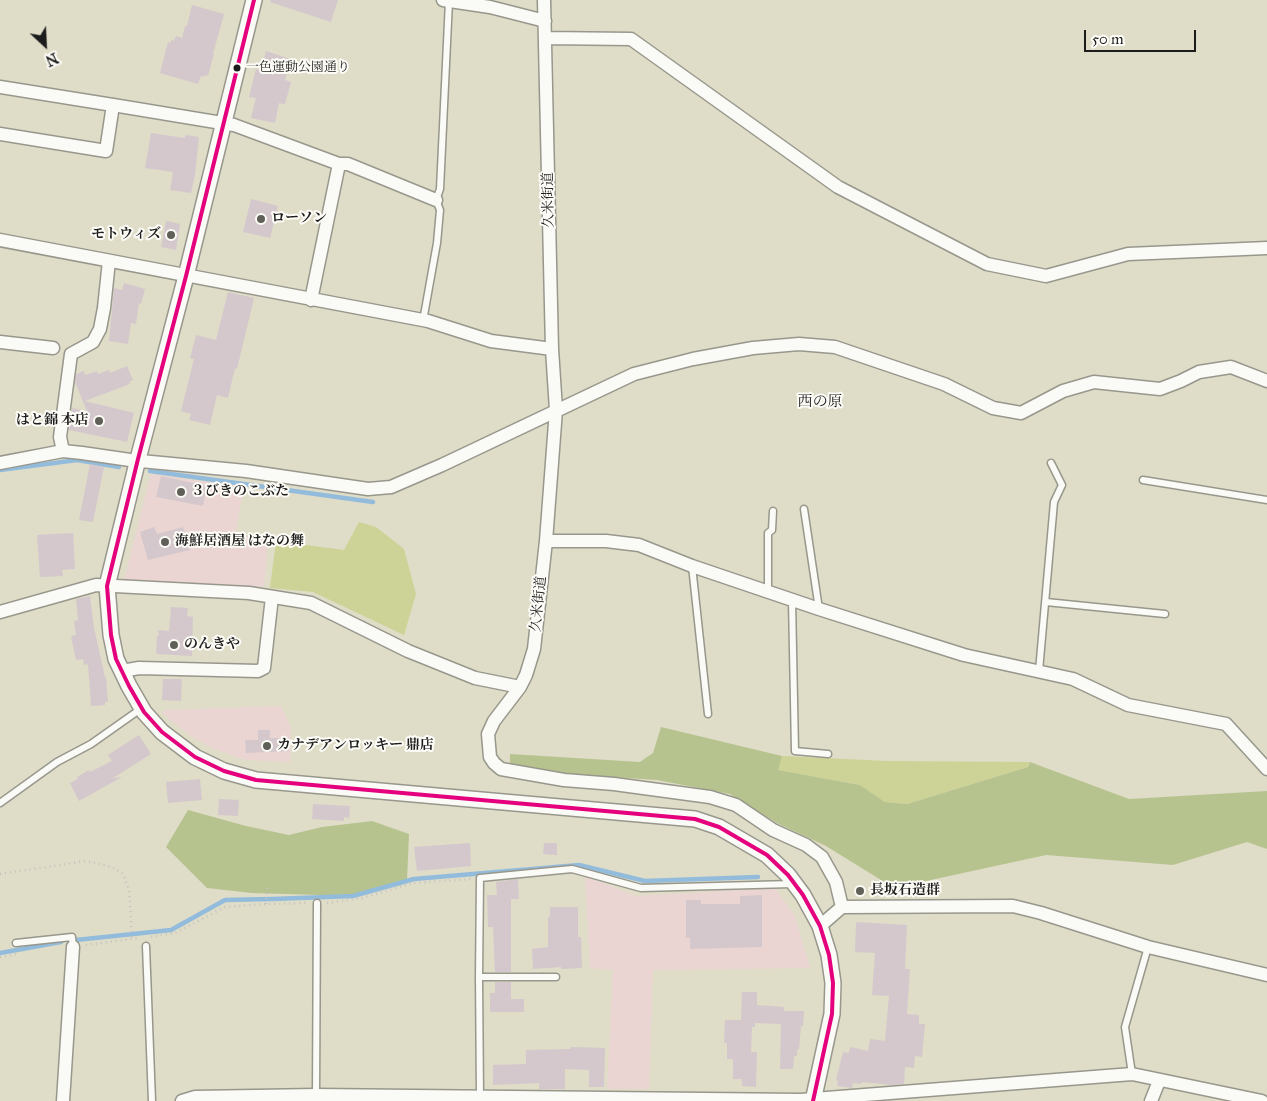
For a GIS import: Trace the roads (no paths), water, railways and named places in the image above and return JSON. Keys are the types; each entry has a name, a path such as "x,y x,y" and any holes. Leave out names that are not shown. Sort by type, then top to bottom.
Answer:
{"street":[{"path":"254,0 107,586 111,635 116,659 122,671 142,708 162,732 194,758 224,771 256,780 695,819 719,827 768,855 804,895 820,926 829,955 833,983 832,1014 813,1100"},
{"path":"446,0 490,7 545,21"},
{"name":"久米街道","path":"544,0 552,349 556,410 546,541 534,649 520,687 494,721 488,734 490,757 501,769 564,780 614,784 710,797 736,805 773,830 806,844 818,852 827,863 834,877 842,907"},
{"path":"545,38 631,39 838,187 987,264 1046,276 1128,254 1267,248"},
{"path":"0,87 234,125 339,164 348,164 436,200"},
{"path":"0,134 106,151 113,105"},
{"path":"311,300 339,164"},
{"path":"0,240 423,320 491,341 552,349"},
{"path":"63,452 60,437 71,354 93,342 100,329 109,261"},
{"path":"0,342 54,348"},
{"path":"0,463 63,452 246,471 368,489 391,488 634,374 693,359 753,348 799,344 835,347 944,384 993,408 1021,413 1063,391 1094,382 1160,389 1199,372 1231,367 1267,381"},
{"path":"546,541 606,541 639,545 692,566 768,592 964,656 1073,679 1128,705 1226,724 1267,770"},
{"path":"0,612 96,585 249,593 310,602 408,651 475,678 520,687"},
{"path":"122,671 139,668 258,671 264,668 272,597"},
{"path":"820,926 842,907 1014,906 1041,912 1148,947 1267,975"},
{"path":"63,1101 73,946"},
{"path":"186,1100 195,1098 567,1096 813,1100 1132,1074 1262,1101"},
{"path":"1151,1101 1159,1081"}],"lane":[{"path":"423,320 438,235 440,210 436,200 440,188 446,0"},
{"path":"1039,671 1054,502 1062,485 1051,463"},
{"path":"1143,480 1267,500"},
{"path":"804,509 819,609"},
{"path":"768,592 768,533 772,530 774,511"},
{"path":"692,566 708,714"},
{"path":"792,600 795,751 828,754"},
{"path":"1046,602 1165,614"},
{"path":"0,803 58,762 91,744 142,708"},
{"path":"473,1098 479,977 480,878 572,869 641,888 795,884"},
{"path":"316,1098 317,903"},
{"path":"16,943 72,937 73,946"},
{"path":"146,946 152,1101"},
{"path":"1132,1074 1125,1027 1148,947"},
{"path":"479,977 556,977"}],"waterway":[{"path":"0,470 77,460 119,467"},
{"path":"150,471 373,502"},
{"path":"76,940 171,930 225,900 353,896 414,879 579,865 645,881 758,877"},
{"path":"0,953 61,942"}],"place":[{"name":"一色運動公園通り","path":"237,68"},
{"name":"ローソン","path":"261,219"},
{"name":"モトウィズ","path":"171,235"},
{"name":"はと錦 本店","path":"99,421"},
{"name":"３びきのこぶた","path":"181,492"},
{"name":"海鮮居酒屋 はなの舞","path":"165,542"},
{"name":"のんきや","path":"174,645"},
{"name":"カナデアンロッキー 鼎店","path":"267,746"},
{"name":"長坂石造群","path":"860,891"}],"district":[{"name":"西の原","path":"820,402"}]}
